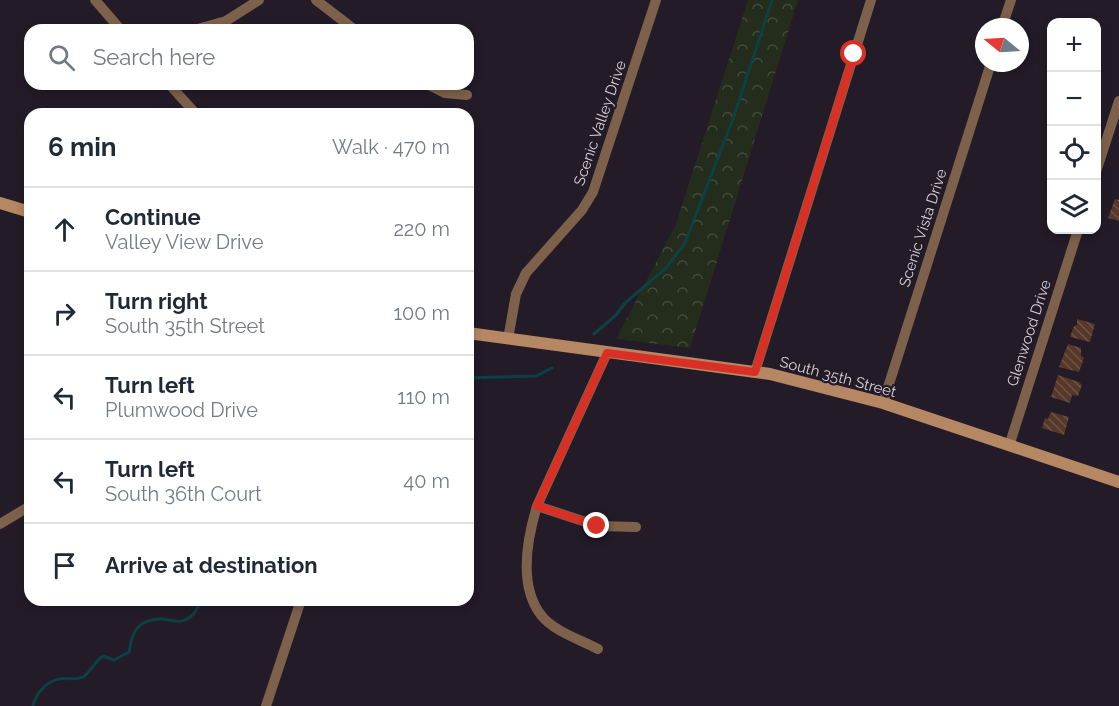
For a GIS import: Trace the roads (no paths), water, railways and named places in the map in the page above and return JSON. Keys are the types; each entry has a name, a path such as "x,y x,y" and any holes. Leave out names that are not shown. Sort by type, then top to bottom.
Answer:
{"street":[{"path":"94,0 116,24"},
{"path":"215,24 226,21 259,0"},
{"path":"316,0 347,24"},
{"name":"Scenic Valley Drive","path":"508,339 516,294 526,273 582,210 593,192 656,0"},
{"path":"755,372 871,0"},
{"path":"1005,18 1011,0"},
{"name":"Scenic Vista Drive","path":"884,403 988,72"},
{"path":"174,90 191,108"},
{"path":"439,90 445,93 467,95"},
{"path":"1101,156 1119,101"},
{"path":"0,203 24,210"},
{"name":"Glenwood Drive","path":"1009,446 1077,234"},
{"name":"South 35th Street","path":"474,334 755,372 884,403 1119,482"},
{"path":"598,649 541,616 531,593 526,562 530,531 537,506 607,353"},
{"path":"537,506 597,526 636,527"},
{"path":"0,524 24,510"},
{"path":"266,706 299,606"}],"waterway":[{"path":"594,334 616,315 625,303 666,268 685,243 733,119 772,0"},
{"path":"474,378 536,376 552,368"},
{"path":"33,706 36,697 49,683 59,679 83,677 103,656 114,660 129,652 134,632 142,624 147,621 165,619 179,622 194,614 198,606"}]}
